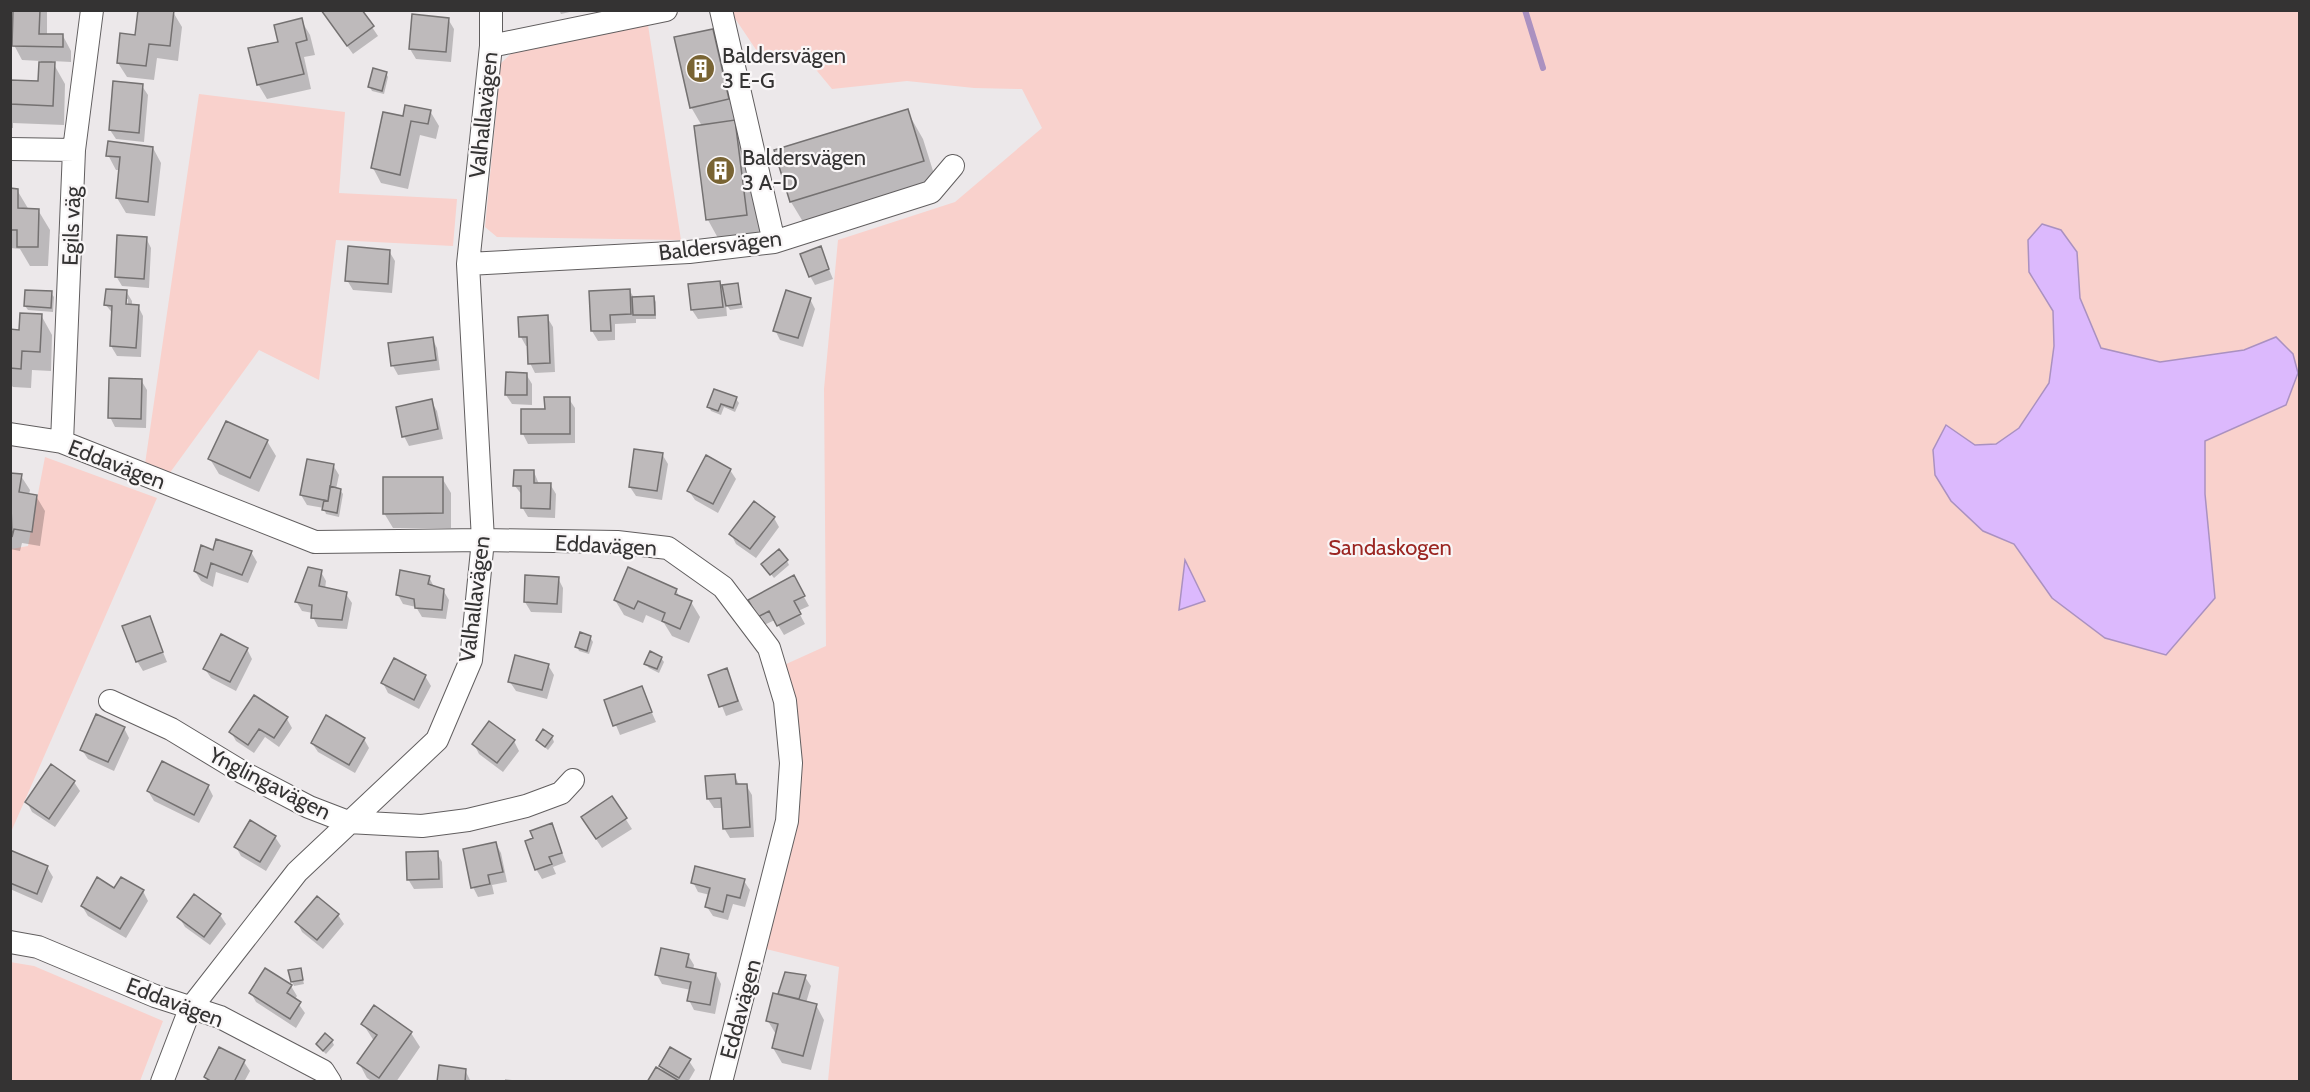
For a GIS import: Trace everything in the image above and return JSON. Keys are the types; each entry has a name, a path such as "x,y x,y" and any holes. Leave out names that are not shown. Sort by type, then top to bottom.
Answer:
{"street":[{"name":"Egils väg","path":"62,442 74,150 92,10"},
{"name":"Valhallavägen","path":"162,1082 190,1009 297,872 437,740 471,660 483,540 468,264 490,46 491,10"},
{"path":"490,46 666,10"},
{"path":"721,10 774,242"},
{"path":"10,149 74,150"},
{"name":"Baldersvägen","path":"468,264 689,252 774,242 932,192 953,166"},
{"name":"Eddavägen","path":"10,434 62,442 315,542 483,540 617,542 668,548 723,587 769,648 785,701 791,763 787,821 721,1082"},
{"name":"Ynglingavägen","path":"110,701 171,729 242,772 309,807 348,822 422,826 468,820 526,806 561,793 573,780"},
{"name":"Eddavägen","path":"10,942 38,947 190,1009 220,1017 323,1071 330,1082"}],"green space":[{"name":"Sandaskogen","path":"730,11 2299,11 2299,1081 828,1081 839,967 766,949 797,823 784,665 826,646 824,389 838,240 955,202 1042,128 1022,89 974,88 907,81 832,89 808,60 763,60","holes":["2028,240 2077,252 2080,298 2101,348 2160,362 2244,350 2276,337 2286,404 2205,441 2205,494 2166,655 2105,638 2052,598 2014,544 1983,531 1946,425 1975,445 1996,444 2019,428 2049,383 2054,346 2053,311 2029,272"]},
{"path":"648,25 681,240 497,237 485,227 501,63 513,52"},
{"path":"199,94 345,112 339,193 457,199 453,246 336,240 319,380 259,350 169,474 145,464"},
{"path":"45,457 157,498 11,832 11,549 28,546"},
{"path":"10,962 34,966 163,1021 140,1081 11,1081"}],"shaded area":[{"path":"2042,224 2061,230 2077,252 2080,298 2101,348 2160,362 2244,350 2276,337 2293,354 2298,373 2286,405 2205,441 2205,494 2215,598 2166,655 2105,638 2052,598 2014,544 1983,531 1951,501 1935,475 1933,450 1946,425 1975,445 1996,444 2019,428 2049,383 2054,346 2053,311 2029,272 2028,240"},
{"path":"1185,560 1205,601 1179,610"}],"building":[{"path":"13,10 40,10 39,34 63,34 63,47 12,46"},
{"path":"138,10 174,10 170,46 149,44 146,66 117,63 120,33 135,35"},
{"path":"321,10 362,10 374,26 347,46"},
{"path":"412,14 449,18 446,52 409,49"},
{"path":"302,18 307,40 296,43 304,74 257,85 248,48 278,42 274,25"},
{"name":"Baldersvägen 3 E-G","path":"713,29 729,99 690,108 674,37"},
{"path":"39,62 55,62 53,106 10,104 10,80 38,81"},
{"path":"373,68 387,72 382,91 368,87"},
{"path":"113,81 143,84 139,133 109,130"},
{"path":"405,105 431,110 428,124 411,121 400,175 371,168 383,112 403,116"},
{"path":"908,109 924,161 790,202 774,150"},
{"name":"Baldersvägen 3 A-D","path":"735,120 747,215 706,220 694,126"},
{"path":"108,141 153,147 148,202 116,198 120,157 106,156"},
{"path":"10,188 18,189 18,208 39,209 38,247 17,247 17,230 10,230"},
{"path":"117,235 147,237 144,279 115,277"},
{"path":"348,246 390,250 388,284 345,281"},
{"path":"821,246 829,269 809,277 800,254"},
{"path":"720,281 723,307 691,310 688,284"},
{"path":"738,283 741,304 726,306 722,285"},
{"path":"106,289 127,290 126,304 139,305 136,348 110,346 112,306 104,305"},
{"path":"630,289 631,314 610,315 611,331 591,331 589,291"},
{"path":"25,290 52,291 51,308 24,306"},
{"path":"786,290 811,298 798,338 773,331"},
{"path":"654,296 655,315 633,315 632,297"},
{"path":"20,313 42,314 40,352 22,351 21,369 10,368 10,329 19,330"},
{"path":"548,315 550,363 528,364 527,337 519,337 518,317"},
{"path":"433,337 436,360 391,366 388,343"},
{"path":"506,372 527,373 527,395 505,395"},
{"path":"109,378 142,379 141,419 108,418"},
{"path":"714,389 737,397 733,408 721,404 718,411 707,407"},
{"path":"544,397 570,397 570,434 521,434 521,409 545,409"},
{"path":"432,399 438,429 402,437 396,407"},
{"path":"226,421 268,440 250,478 208,459"},
{"path":"634,449 663,453 657,491 629,487"},
{"path":"706,455 731,469 713,504 687,491"},
{"path":"307,459 334,464 328,501 300,495"},
{"path":"514,470 534,470 534,483 551,483 550,509 521,508 521,486 513,486"},
{"path":"10,473 22,474 19,492 37,495 32,532 14,529 12,537"},
{"path":"383,477 443,477 443,513 383,514"},
{"path":"330,486 341,489 337,513 322,510 324,500 328,501"},
{"path":"754,501 775,517 750,549 729,534"},
{"path":"216,539 252,551 242,575 211,563 207,578 194,571 201,545 213,550"},
{"path":"779,549 788,560 770,575 761,564"},
{"path":"308,567 322,570 319,586 347,592 342,620 311,618 312,605 295,602"},
{"path":"628,567 677,589 675,594 692,601 680,629 662,621 665,613 638,601 634,609 614,600"},
{"path":"400,570 430,576 428,584 444,589 442,610 415,608 414,599 396,595"},
{"path":"525,575 559,577 557,604 524,602"},
{"path":"794,575 805,596 794,601 801,614 777,626 769,611 758,617 748,600"},
{"path":"150,616 163,652 136,662 122,626"},
{"path":"580,632 591,636 587,651 575,647"},
{"path":"221,634 248,648 230,682 203,669"},
{"path":"650,651 662,657 657,669 644,664"},
{"path":"515,655 549,664 542,690 508,682"},
{"path":"394,658 426,675 414,700 381,683"},
{"path":"727,668 738,701 719,707 708,675"},
{"path":"642,686 652,712 613,726 604,700"},
{"path":"254,695 288,717 274,738 259,729 248,745 229,732"},
{"path":"96,714 125,727 108,762 80,750"},
{"path":"326,715 365,738 349,765 311,743"},
{"path":"489,721 515,740 497,763 472,744"},
{"path":"543,729 553,736 545,747 536,740"},
{"path":"162,761 209,785 194,815 147,791"},
{"path":"51,764 75,781 49,819 25,802"},
{"path":"735,774 736,784 747,784 750,827 723,829 721,798 707,799 705,776"},
{"path":"612,796 627,818 596,839 581,817"},
{"path":"250,820 276,836 260,862 234,847"},
{"path":"552,823 562,853 549,857 552,864 535,870 525,841 533,838 530,831"},
{"path":"496,842 503,872 488,875 490,884 471,888 463,849"},
{"path":"10,850 48,866 37,894 10,883"},
{"path":"438,851 439,879 407,880 406,852"},
{"path":"695,866 745,879 740,898 727,895 723,912 705,907 710,888 691,883"},
{"path":"97,877 114,888 121,877 144,890 120,929 81,906"},
{"path":"194,894 221,914 204,937 177,917"},
{"path":"317,896 339,914 317,940 295,922"},
{"path":"661,948 689,954 686,967 716,973 710,1005 687,1001 691,982 655,975"},
{"path":"265,968 292,985 287,993 301,1002 290,1019 249,993"},
{"path":"301,968 303,980 291,982 288,970"},
{"path":"785,972 806,975 799,999 778,994"},
{"path":"773,993 817,1004 803,1056 772,1048 778,1024 766,1021"},
{"path":"374,1005 412,1032 379,1078 357,1063 377,1035 361,1024"},
{"path":"325,1033 333,1040 323,1051 316,1044"},
{"path":"219,1047 245,1060 234,1082 212,1082 204,1077"},
{"path":"670,1047 691,1059 679,1078 659,1066"},
{"path":"439,1065 466,1069 465,1082 437,1082"},
{"path":"656,1067 681,1082 647,1082"}],"waterway":[{"path":"1525,10 1543,68"}],"place":[{"name":"Baldersvägen 3 E-G","path":"701,68"},
{"name":"Baldersvägen 3 A-D","path":"721,170"}]}
